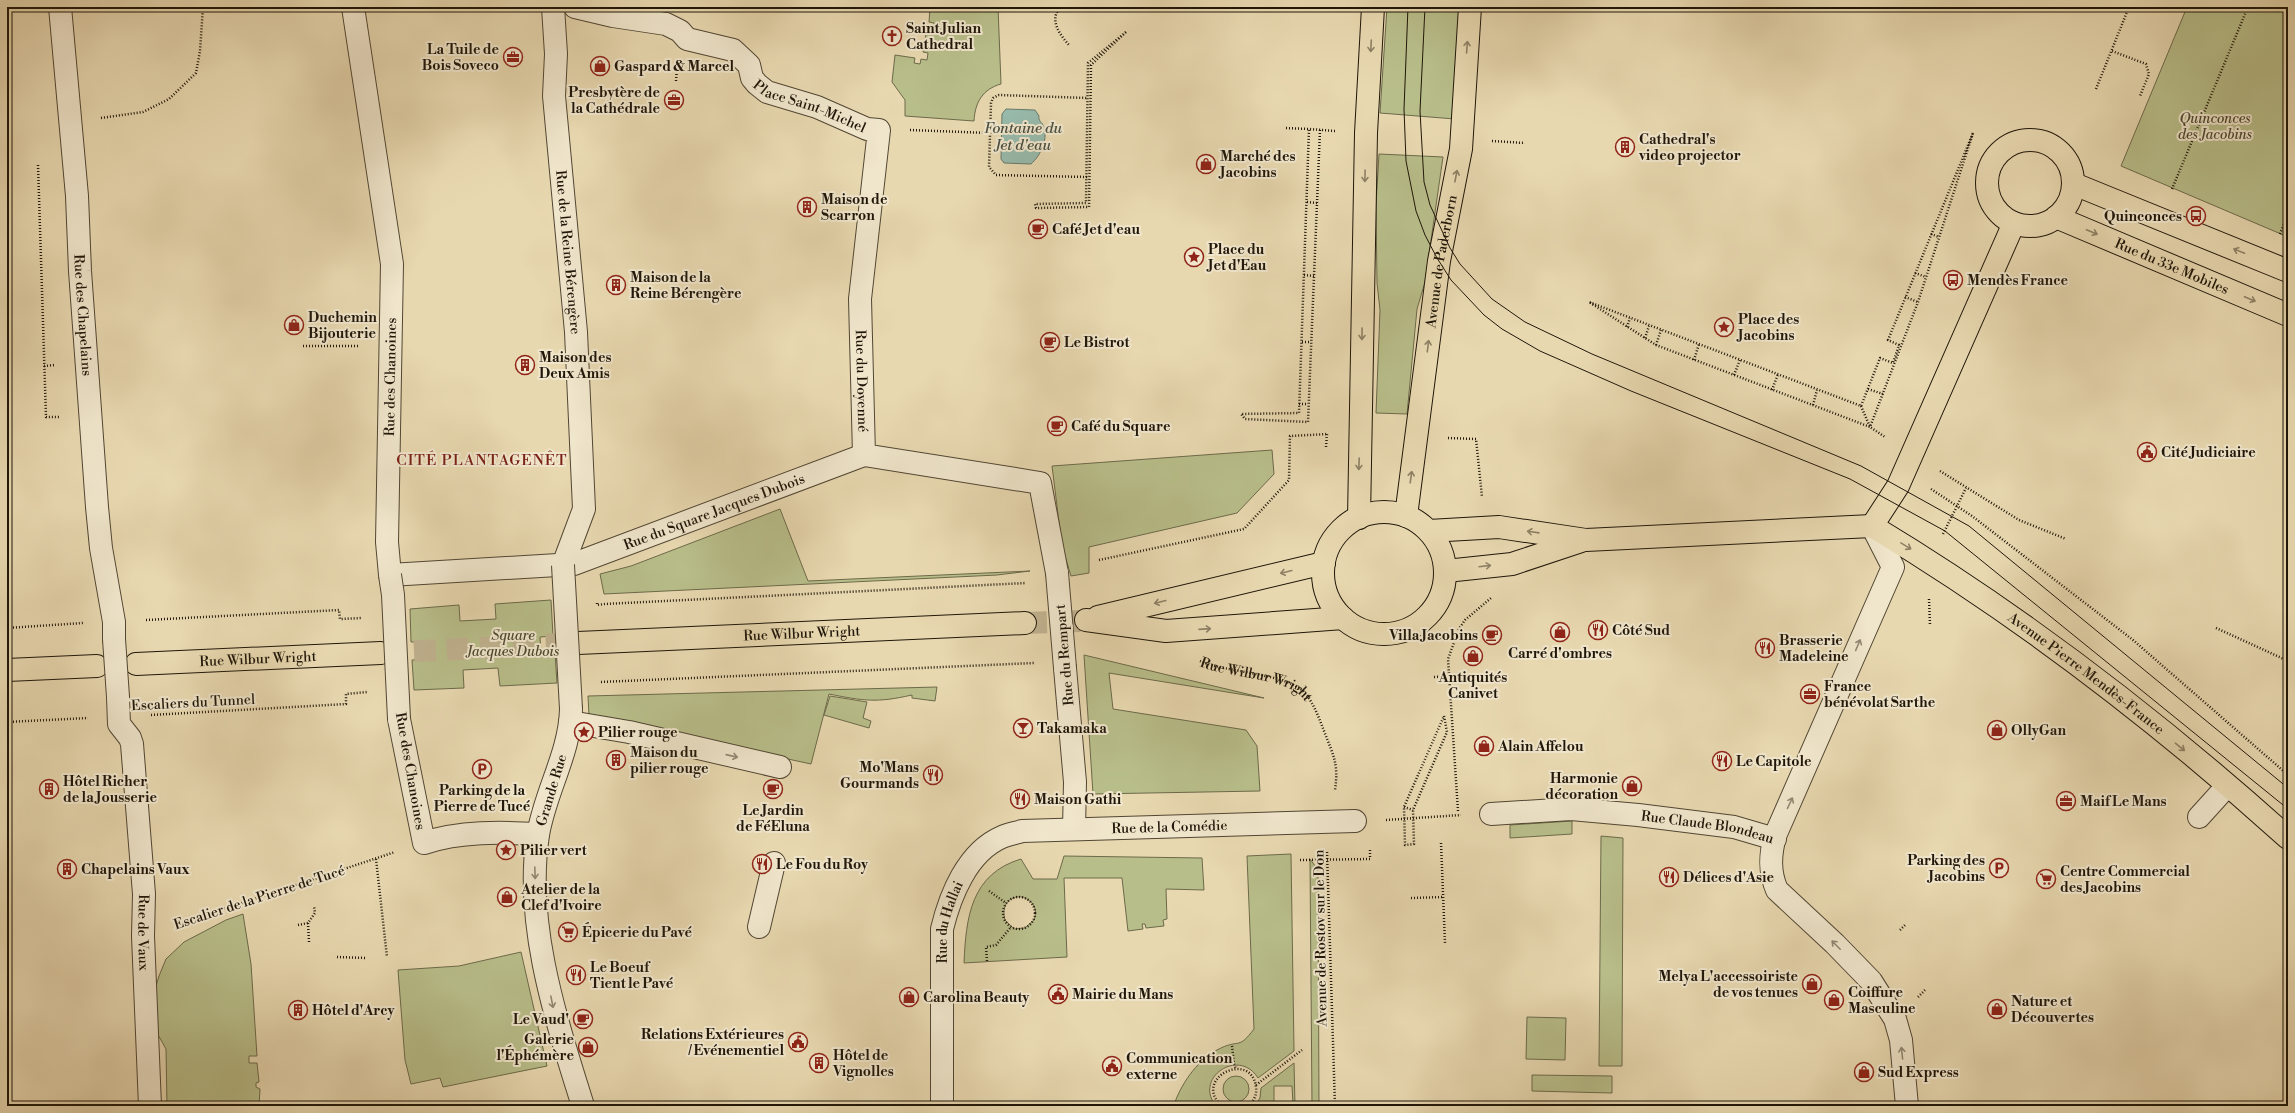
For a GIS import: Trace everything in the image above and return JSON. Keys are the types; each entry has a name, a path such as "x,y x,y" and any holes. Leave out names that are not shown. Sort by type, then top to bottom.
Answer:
{"main road":[{"path":"1359,518 1366,133 1373,7"},
{"name":"Avenue de Paderborn","path":"1406,516 1439,261 1461,149 1470,7"},
{"path":"2029,140 2042,141 2055,147 2070,166 2074,184 2068,204 2056,217 2036,226 2014,224 2002,217 1993,207 1988,195 1986,182 1988,169 1995,157 2004,148 2016,142 2029,140"},
{"path":"2074,184 2288,271"},
{"name":"Rue du 33e Mobiles","path":"2056,217 2288,315"},
{"path":"1429,531 1499,527 1586,540 1872,526 1898,486 2014,224"},
{"path":"1386,512 1406,516 1429,531 1441,550 1446,571 1443,592 1435,608 1424,620 1410,629 1395,633 1379,634 1361,630 1343,618 1327,595 1324,583 1324,563 1330,544 1338,533 1359,518 1372,513 1386,512"},
{"name":"Avenue Pierre Mendès-France","path":"1872,526 1930,560 2008,614 2117,695 2288,838"},
{"path":"1446,571 1512,564 1586,540"},
{"path":"1324,563 1084,620 1166,632 1343,618"},
{"name":"Rue Wilbur Wright","path":"578,643 1024,623"},
{"name":"Rue Wilbur Wright","path":"136,664 381,653"},
{"path":"7,670 97,666"}],"street":[{"name":"Rue des Chapelains","path":"60,7 77,196 80,271 97,507 101,548 114,630 118,707"},
{"name":"Rue des Chanoines","path":"353,7 392,264 387,542 393,595 400,719 424,842"},
{"name":"Rue de la Reine Bérengère","path":"553,7 556,54 554,96 576,332 584,509 562,565"},
{"name":"Place Saint-Michel","path":"575,7 613,16 666,24 680,31 687,39 733,50 749,65 752,78 767,92 817,107 867,130 879,130"},
{"name":"Rue du Doyenné","path":"864,455 860,299 879,130"},
{"name":"Rue du Square Jacques Dubois","path":"562,565 574,564 864,455"},
{"name":"Rue du Rempart","path":"864,455 1040,483 1057,573 1075,782 1074,829"},
{"path":"1774,839 1893,567 1872,526"},
{"path":"390,575 562,565"},
{"name":"Grande Rue","path":"562,565 570,716 538,834 535,868 540,934 553,1006 583,1106"},
{"name":"Rue de Vaux","path":"118,707 119,724 130,738 132,744 144,894 143,936 150,1106"},
{"path":"570,716 629,732 780,766"},
{"path":"2199,817 2227,786"},
{"name":"Rue Claude Blondeau","path":"1491,814 1571,809 1638,815 1734,827 1774,839 1770,866 1772,878 1777,890 1835,944 1871,981 1895,1019 1901,1040 1907,1106"},
{"name":"Rue de la Comédie","path":"988,846 1002,837 1022,831 1355,821"},
{"path":"424,842 438,838 504,832 538,834"},
{"name":"Rue du Hallai","path":"942,1106 942,929 946,910 964,873 988,846"},
{"path":"759,927 774,863"}],"path":[{"path":"71,121 143,112 169,99 196,73 200,51 203,7"},
{"path":"1061,7 1056,13 1056,25 1060,35 1069,45"},
{"path":"2096,89 2129,7"},
{"path":"2160,219 2248,7"},
{"path":"1089,207 1088,63 1106,50 1126,32 1106,50"},
{"path":"2112,51 2146,64 2149,74 2140,96"},
{"path":"676,81 677,67"},
{"path":"1088,177 996,175 989,167 991,103 993,98 999,96 1089,98"},
{"path":"1286,128 1309,129 1320,130 1308,422 1245,419 1241,414 1299,413 1309,129"},
{"path":"904,130 990,133"},
{"path":"1861,406 1880,358 1893,363 1899,344 1888,340 1973,132 1961,163 1918,302 1870,426"},
{"path":"1489,141 1525,143"},
{"path":"38,165 46,417"},
{"path":"1088,177 1086,203 1035,204 1036,208 1089,207"},
{"path":"1307,202 1317,203"},
{"path":"1086,203 1089,207"},
{"path":"1931,234 1939,237"},
{"path":"1916,273 1926,277"},
{"path":"1304,275 1314,276"},
{"path":"1905,297 1918,302"},
{"path":"1870,426 1656,345 1600,308 1861,406 1870,426 1908,463 1957,506 2133,640 2288,775"},
{"path":"1627,327 1630,318"},
{"path":"1645,338 1649,326"},
{"path":"1656,345 1661,330"},
{"path":"1302,342 1311,342"},
{"path":"1694,360 1699,344"},
{"path":"303,346 390,346"},
{"path":"1734,375 1740,360"},
{"path":"44,366 55,365"},
{"path":"1772,390 1778,374"},
{"path":"1868,389 1883,394"},
{"path":"1812,405 1818,390"},
{"path":"1299,404 1308,404"},
{"path":"1099,560 1244,529 1289,480 1290,436 1326,434 1326,447"},
{"path":"1444,438 1476,439 1483,505"},
{"path":"1908,463 1966,488 2019,520 2066,539"},
{"path":"1930,560 1966,488"},
{"path":"598,605 1022,583"},
{"path":"1404,819 1459,816 1448,659 1459,629 1465,620 1492,598 1491,591"},
{"path":"7,628 114,630 339,610 340,619 363,618"},
{"path":"1928,620 1930,625"},
{"path":"2216,628 2288,661"},
{"name":"Rue Wilbur Wright","path":"1195,659 1217,667 1260,676 1298,687 1316,710 1338,771"},
{"path":"601,682 1026,663"},
{"path":"1434,677 1449,676"},
{"name":"Escaliers du Tunnel","path":"7,722 118,707 346,704 346,694 368,692"},
{"path":"1444,716 1447,732 1413,810 1414,844 1405,845 1404,807 1444,716"},
{"name":"Avenue de Rostov sur le Don","path":"1335,1106 1327,859 1338,771"},
{"path":"1404,807 1413,810"},
{"name":"Escalier de la Pierre de Tucé","path":"143,936 424,842"},
{"path":"1441,843 1445,943"},
{"path":"376,859 387,957"},
{"path":"990,892 1006,903"},
{"path":"1023,897 1029,900 1035,907 1035,917 1031,925 1019,929 1011,927 1004,920 1003,915 1006,903 1014,898 1023,897"},
{"path":"1411,898 1443,897"},
{"path":"310,942 308,923 315,913 314,906"},
{"path":"298,925 308,923"},
{"path":"1900,930 1906,924"},
{"path":"987,961 986,947 996,945 1011,927"},
{"path":"337,957 366,958"},
{"path":"1232,1046 1236,1069"},
{"path":"1256,1086 1302,1050"},
{"path":"1222,1106 1214,1094 1216,1081 1224,1071 1236,1069 1247,1072 1256,1086 1254,1099 1248,1106"}],"green space":[{"path":"930,7 998,7 1001,84 989,89 981,97 976,108 974,121 905,116 905,100 892,82 895,55 915,58 914,63 920,64 921,59 927,60 928,53 923,52 927,28 933,29 934,23 929,22"},
{"path":"1387,7 1461,7 1455,119 1380,113"},
{"name":"Quinconces des Jacobins","path":"2187,7 2288,7 2288,237 2121,166"},
{"path":"1379,154 1443,157 1425,282 1417,309 1407,414 1376,413 1380,310 1377,283 1376,205"},
{"path":"1272,450 1274,474 1237,513 1089,547 1089,573 1071,576 1062,546 1052,466"},
{"path":"780,509 808,581 1030,571 997,575 604,594 600,574 631,566"},
{"name":"Square Jacques Dubois","path":"551,600 553,636 540,637 541,653 555,653 557,683 500,686 498,668 463,670 464,688 414,690 412,660 424,659 423,642 411,642 410,609 459,605 460,621 496,619 495,604"},
{"path":"1084,655 1264,698 1109,673 1113,709 1246,730 1257,746 1260,791 1093,794"},
{"path":"937,687 935,701 912,698 912,695 889,699 870,700 829,694 811,764 589,716 588,696"},
{"path":"830,696 867,702 863,718 871,721 869,728 824,715"},
{"path":"1572,821 1572,834 1510,838 1510,825"},
{"path":"1601,836 1623,838 1622,1066 1599,1066"},
{"path":"1291,854 1294,1051 1258,1078 1250,1069 1240,1065 1230,1066 1221,1070 1214,1077 1210,1085 1210,1095 1216,1106 1176,1106 1175,1102 1182,1086 1199,1064 1213,1052 1227,1045 1242,1042 1254,1029 1247,856"},
{"path":"1064,856 1202,858 1204,890 1166,889 1167,919 1163,920 1164,926 1146,928 1145,924 1142,924 1143,929 1128,931 1122,878 1064,878 1067,957 964,963 967,929 974,899 991,875 1004,866 1021,859 1033,879 1057,879","holes":["1023,897 1030,901 1034,906 1036,912 1034,920 1025,928 1014,929 1005,920 1005,906 1013,898"]},
{"path":"1310,859 1318,870 1319,1106 1312,1106"},
{"path":"243,914 251,964 257,1056 249,1056 249,1063 257,1063 259,1082 256,1083 256,1087 260,1089 259,1106 167,1106 166,1049 157,1033 156,986 159,976 166,959 184,942 226,920"},
{"path":"521,952 547,1066 443,1087 440,1078 411,1084 405,1060 398,970 459,966"},
{"path":"1527,1017 1566,1018 1565,1060 1526,1059"},
{"path":"1294,1063 1295,1106 1255,1106 1260,1098 1261,1088","holes":["1274,1086 1292,1086 1293,1104 1274,1105"]},
{"path":"1532,1075 1612,1076 1612,1093 1532,1091"},
{"path":"1236,1076 1245,1080 1249,1089 1245,1098 1236,1102 1227,1098 1223,1089 1227,1080"}],"water":[{"name":"Fontaine du Jet d'eau","path":"1006,109 1035,110 1044,127 1044,143 1037,157 1031,164 1004,163 1001,159 1002,114"}],"tunnel":[{"path":"1025,623 1081,621"},
{"path":"381,653 578,643"}],"tram line":[{"path":"1408,7 1404,109 1406,161 1416,211 1425,235 1451,280 1484,315 1502,329 1540,351 1631,391 1850,479 1945,531 2288,809"},
{"path":"1425,7 1420,111 1424,182 1430,205 1450,248 1460,264 1492,299 1525,322 1592,354 1861,466 1969,526 2288,788"}],"place":[{"name":"Saint Julian Cathedral","path":"892,36"},
{"name":"La Tuile de Bois Soveco","path":"513,57"},
{"name":"Gaspard & Marcel","path":"600,66"},
{"name":"Presbytère de la Cathédrale","path":"674,100"},
{"name":"Cathedral's video projector","path":"1625,147"},
{"name":"Marché des Jacobins","path":"1206,164"},
{"name":"Maison de Scarron","path":"807,207"},
{"name":"Quinconces","path":"2196,216"},
{"name":"Café Jet d'eau","path":"1038,229"},
{"name":"Place du Jet d'Eau","path":"1194,257"},
{"name":"Mendès France","path":"1953,280"},
{"name":"Maison de la Reine Bérengère","path":"616,285"},
{"name":"Duchemin Bijouterie","path":"294,325"},
{"name":"Place des Jacobins","path":"1724,327"},
{"name":"Le Bistrot","path":"1050,342"},
{"name":"Maison des Deux Amis","path":"525,365"},
{"name":"Café du Square","path":"1057,426"},
{"name":"Cité Judiciaire","path":"2147,452"},
{"name":"Côté Sud","path":"1598,630"},
{"name":"Carré d'ombres","path":"1560,632"},
{"name":"Villa Jacobins","path":"1492,635"},
{"name":"Brasserie Madeleine","path":"1765,648"},
{"name":"Antiquités Canivet","path":"1473,656"},
{"name":"France bénévolat Sarthe","path":"1810,694"},
{"name":"Takamaka","path":"1023,728"},
{"name":"OllyGan","path":"1997,730"},
{"name":"Pilier rouge","path":"584,732"},
{"name":"Alain Affelou","path":"1484,746"},
{"name":"Maison du pilier rouge","path":"616,760"},
{"name":"Le Capitole","path":"1722,761"},
{"name":"Parking de la Pierre de Tucé","path":"482,769"},
{"name":"Mo'Mans Gourmands","path":"933,775"},
{"name":"Harmonie décoration","path":"1632,786"},
{"name":"Hôtel Richer de la Jousserie","path":"49,789"},
{"name":"Le Jardin de FéEluna","path":"773,789"},
{"name":"Maison Gathi","path":"1020,799"},
{"name":"Maif Le Mans","path":"2066,801"},
{"name":"Pilier vert","path":"506,850"},
{"name":"Le Fou du Roy","path":"762,864"},
{"name":"Parking des Jacobins","path":"1999,868"},
{"name":"Chapelains Vaux","path":"67,869"},
{"name":"Délices d'Asie","path":"1669,877"},
{"name":"Centre Commercial des Jacobins","path":"2046,879"},
{"name":"Atelier de la Clef d'Ivoire","path":"507,897"},
{"name":"Épicerie du Pavé","path":"568,932"},
{"name":"Le Boeuf Tient le Pavé","path":"576,975"},
{"name":"Melya L'accessoiriste de vos tenues","path":"1812,984"},
{"name":"Mairie du Mans","path":"1058,994"},
{"name":"Carolina Beauty","path":"909,997"},
{"name":"Coiffure Masculine","path":"1834,1000"},
{"name":"Nature et Découvertes","path":"1997,1009"},
{"name":"Hôtel d'Arcy","path":"298,1010"},
{"name":"Le Vaud'","path":"583,1019"},
{"name":"Relations Extérieures / Evénementiel","path":"798,1042"},
{"name":"Galerie l'Éphémère","path":"588,1047"},
{"name":"Hôtel de Vignolles","path":"819,1063"},
{"name":"Communication externe","path":"1112,1066"},
{"name":"Sud Express","path":"1864,1072"}],"district":[{"name":"CITÉ PLANTAGENÊT","path":"482,460"}]}
